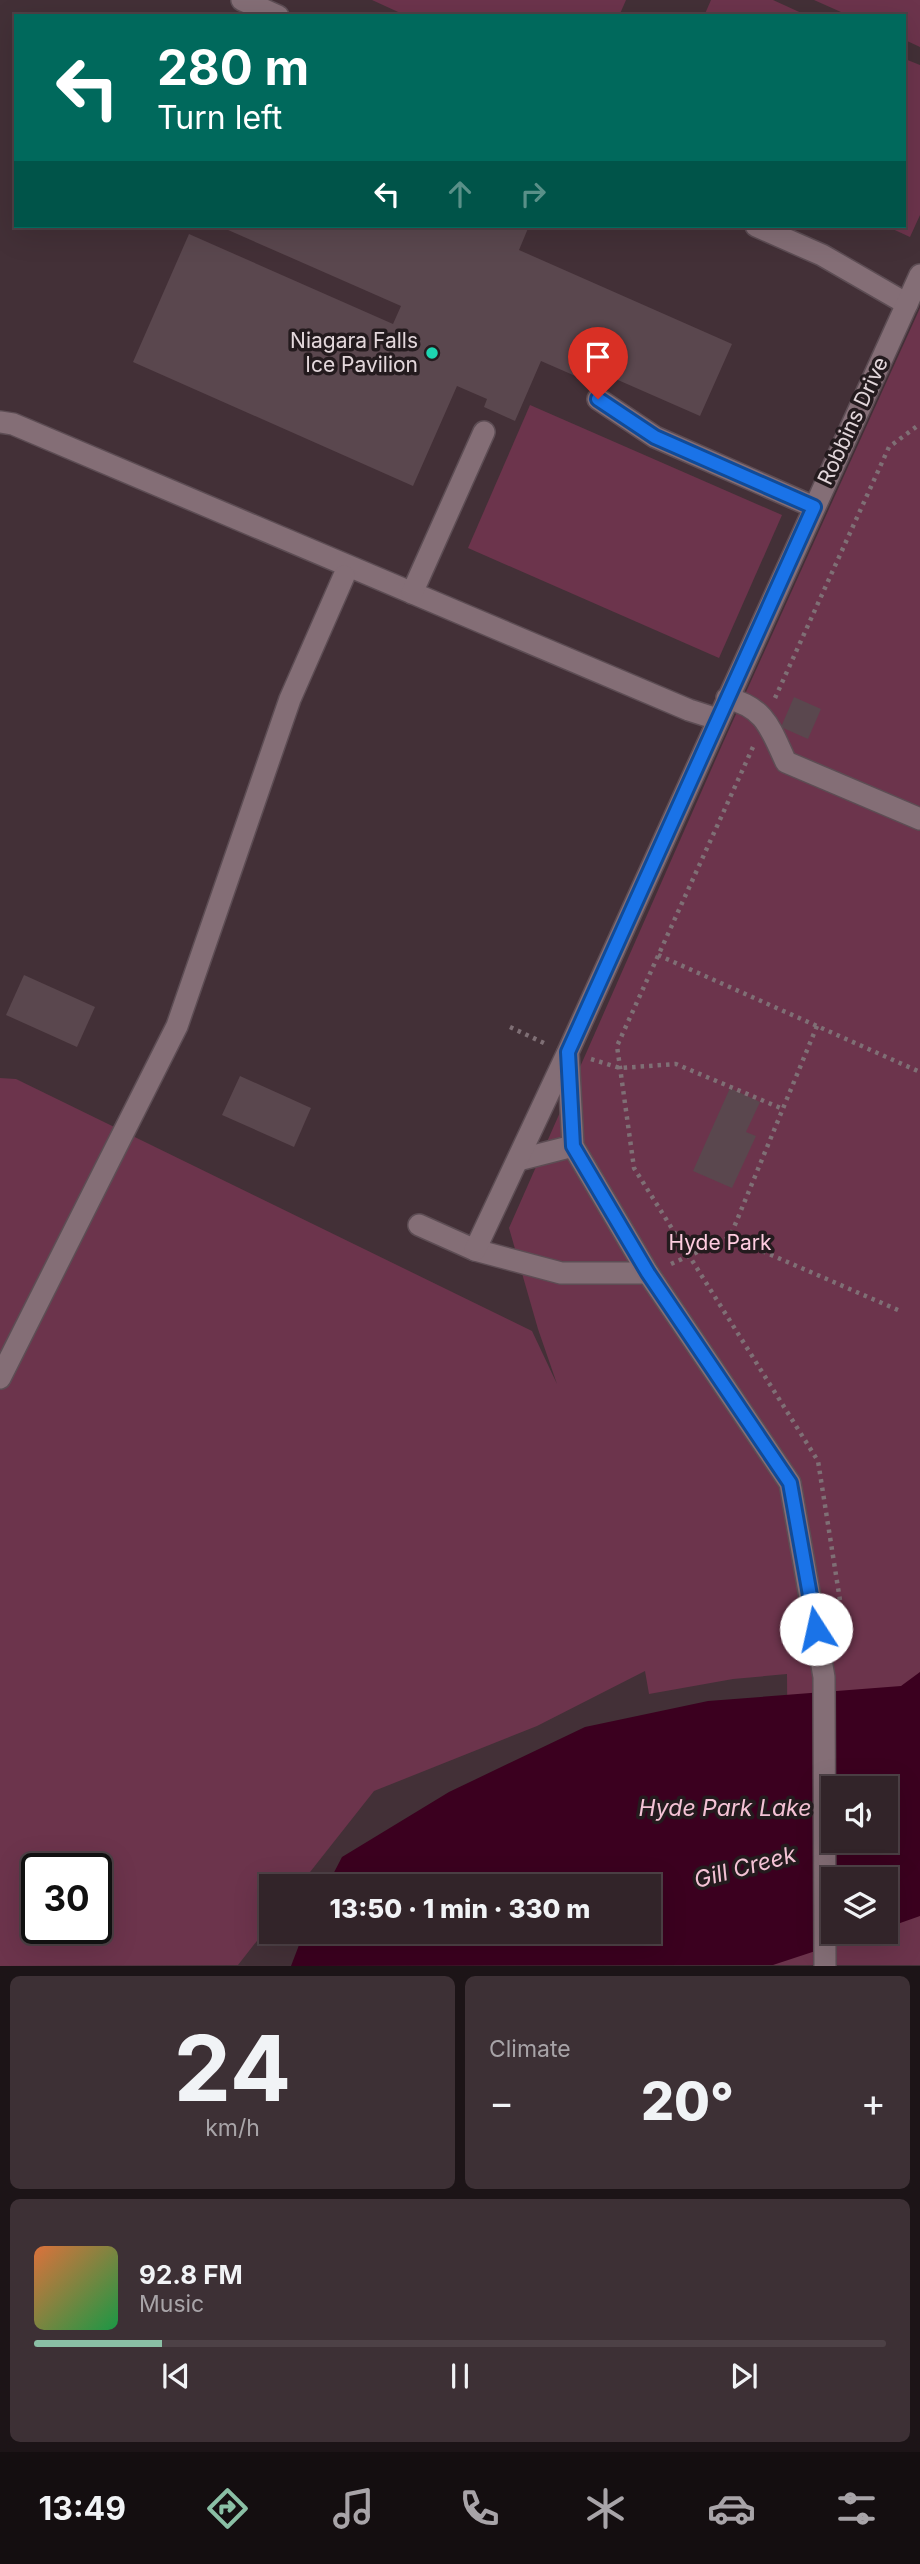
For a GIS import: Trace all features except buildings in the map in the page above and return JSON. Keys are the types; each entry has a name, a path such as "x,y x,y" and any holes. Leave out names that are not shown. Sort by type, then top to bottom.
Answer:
{"street":[{"path":"242,0 274,14"},
{"path":"761,228 822,255 907,304"},
{"name":"Robbins Drive","path":"825,1963 824,1686 790,1483 648,1273 573,1146 568,1052 920,275"},
{"path":"598,399 655,437 814,507"},
{"path":"0,422 13,424 717,719"},
{"path":"412,593 484,432"},
{"path":"0,1378 177,1026 290,699 344,576"},
{"path":"727,698 745,703 766,718 786,762 920,819"},
{"path":"475,1250 568,1052"},
{"path":"518,1160 573,1146"},
{"path":"419,1225 475,1250 561,1273 648,1273"}],"path":[{"path":"839,1626 842,1613 818,1461 634,1168 617,1046 889,447 920,424"},
{"path":"658,956 920,1072"},
{"path":"648,1273 690,1257 730,1237 817,1026"},
{"path":"510,1027 568,1052 620,1068 676,1064 783,1109"},
{"path":"730,1237 898,1310"}],"green space":[{"path":"372,0 626,0 620,14 403,14"},
{"path":"711,0 773,0 804,14 705,14"},
{"path":"814,0 920,0 920,47 906,40 906,14 846,14"},
{"path":"906,59 920,65 920,215 910,237 890,228 906,228"},
{"name":"Hyde Park","path":"920,308 920,1965 722,1965 789,1926 787,1674 733,1679 649,1694 645,1671 537,1726 374,1791 308,1874 259,1874 259,1938 238,1965 0,1966 0,1078 16,1079 532,1331 557,1384 509,1228 722,745"},
{"path":"530,405 782,515 719,658 468,548"}],"water":[{"name":"Hyde Park Lake","path":"920,1672 920,1916 898,1924 898,1867 821,1867 821,1944 837,1944 773,1965 291,1966 299,1944 661,1944 661,1874 333,1874 342,1857 449,1792 585,1727 708,1701 901,1686"}],"place":[{"name":"Niagara Falls Ice Pavilion","path":"432,353"}],"route":[{"path":"598,399 655,437 814,507 568,1052 573,1146 648,1273 790,1483 816,1629"}],"water label":[{"name":"Gill Creek","path":"745,1867"}]}
